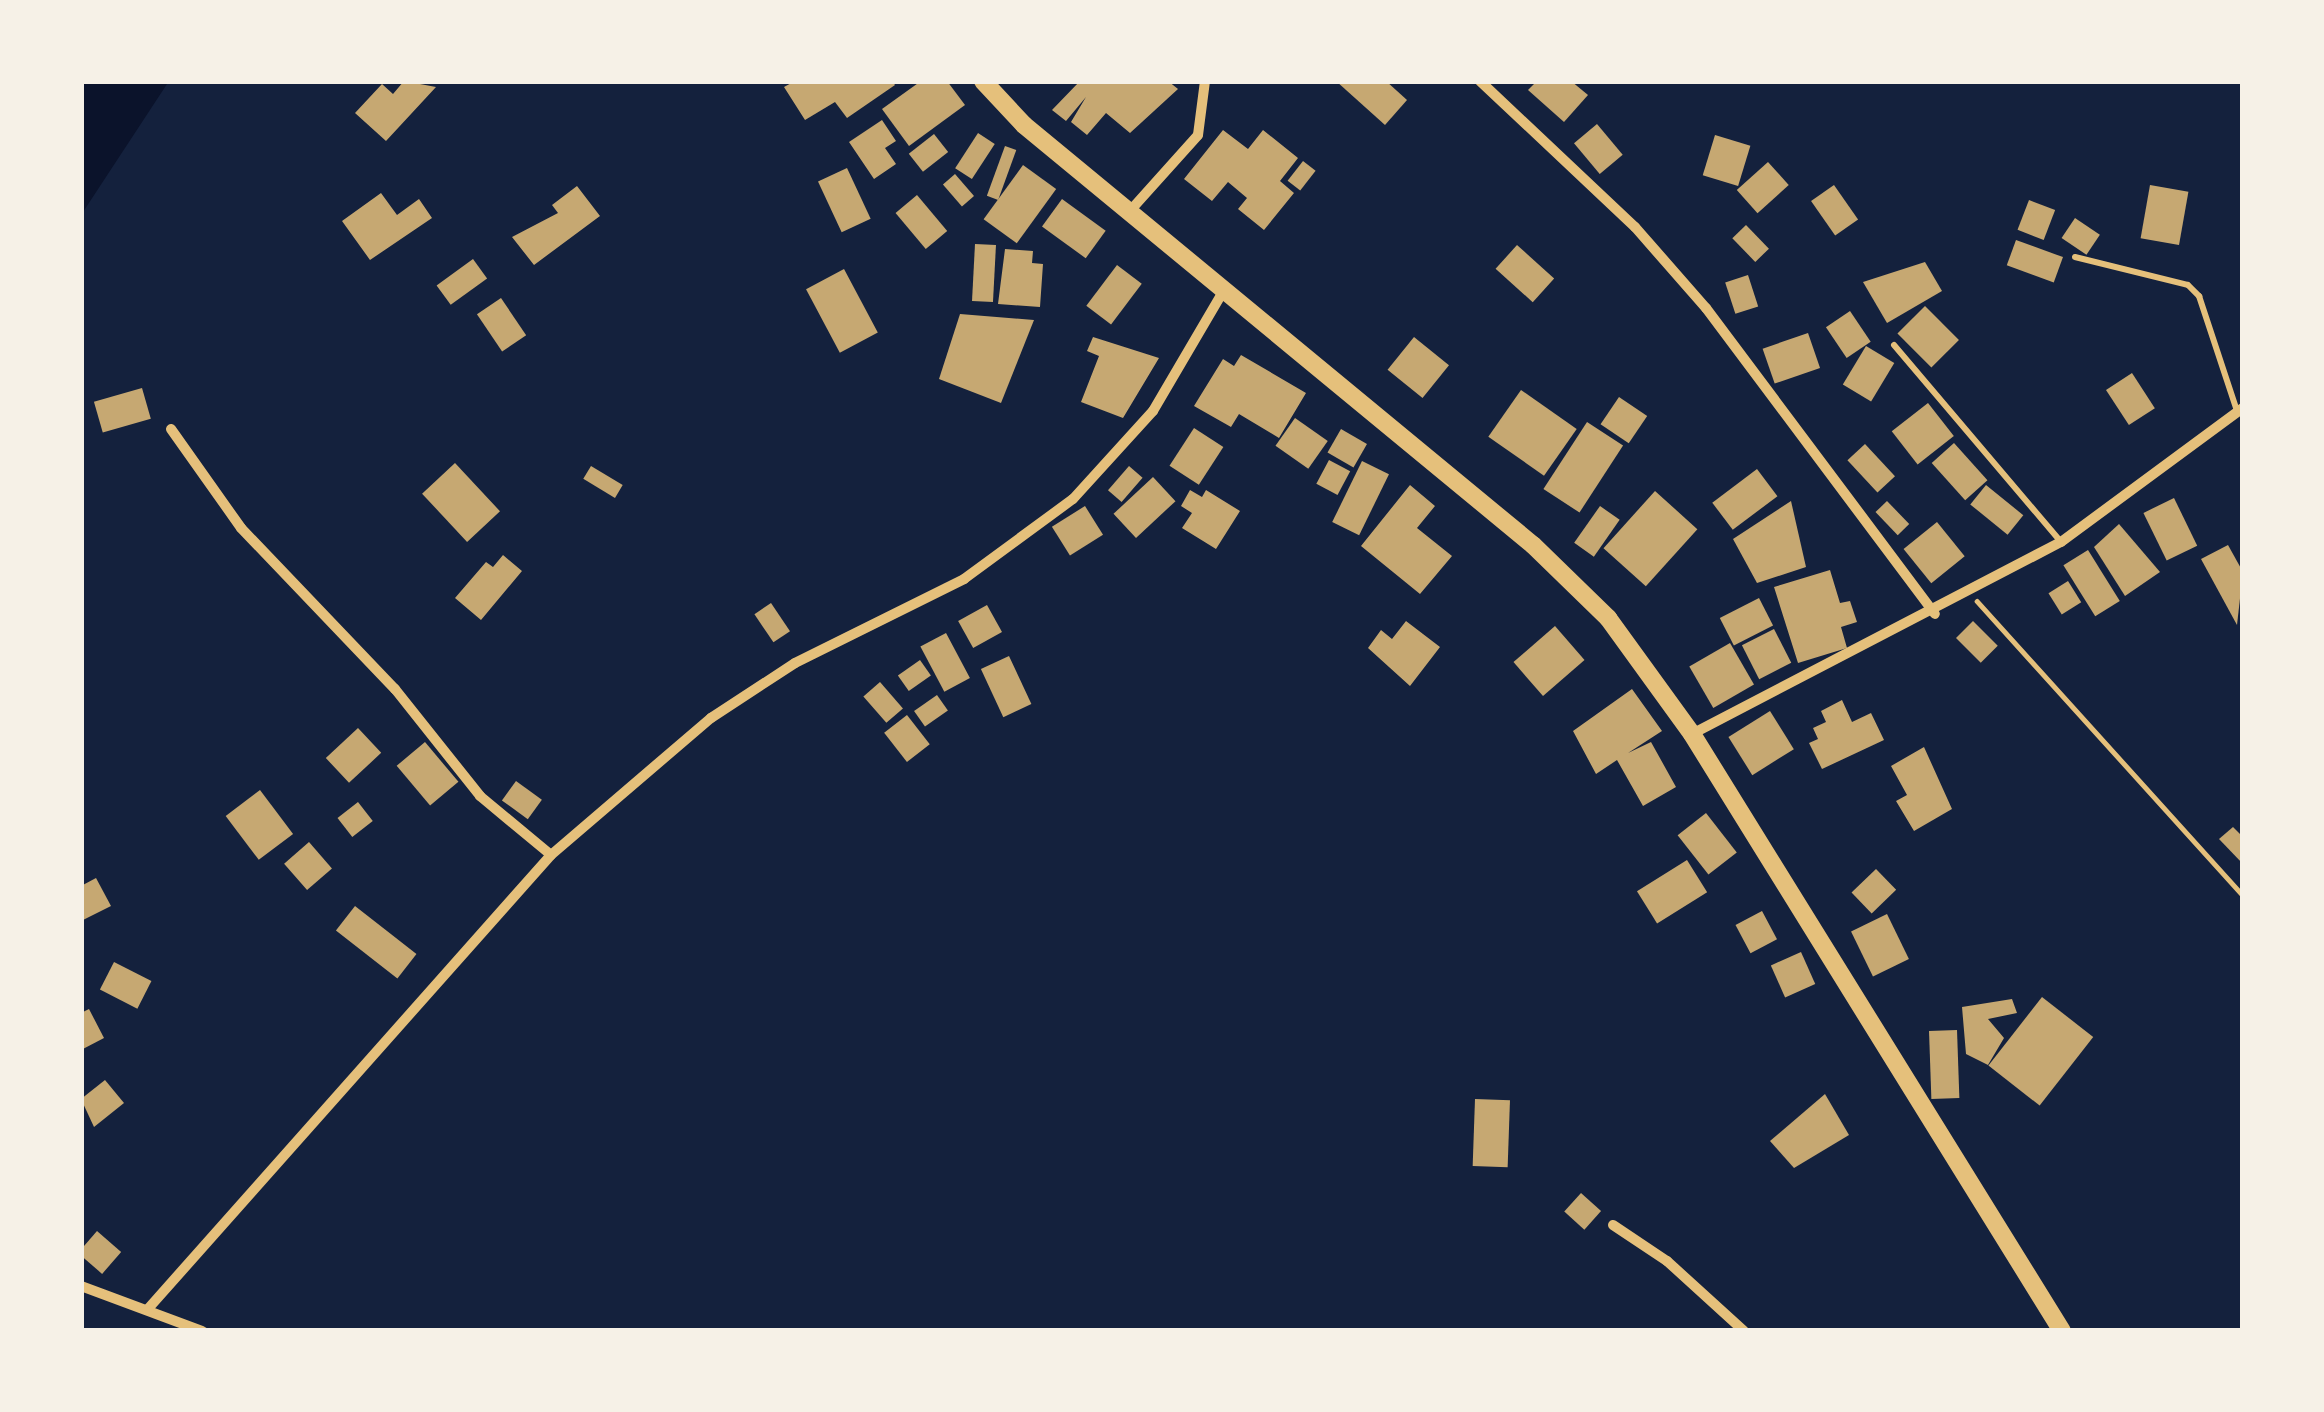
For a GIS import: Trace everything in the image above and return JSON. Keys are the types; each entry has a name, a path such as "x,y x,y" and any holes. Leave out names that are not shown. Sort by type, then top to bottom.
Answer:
{"highway":[{"path":"982,81 1129,212 1533,545 1608,618 1692,734 2062,1331"}],"street":[{"path":"1129,212 1198,135 1205,81"},
{"path":"1480,81 1635,227 1706,308 1935,614"},
{"path":"147,1310 550,855 711,718 795,663 964,579 1072,499 1153,411 1225,289"},
{"path":"1692,734 1935,614 2061,542 2240,409"},
{"path":"171,429 241,527 394,688 480,796 550,855"},
{"path":"1613,1225 1744,1331"},
{"path":"81,1286 202,1331"}],"lane":[{"path":"2075,257 2188,286 2199,296 2240,409"},
{"path":"1894,345 2061,542"}],"path":[{"path":"1994,619 2243,895"}],"water":[{"path":"81,81 169,81 81,215"}],"building":[{"path":"404,81 436,87 386,141 355,113 382,84 393,94"},
{"path":"795,81 892,81 895,85 847,118 835,102 805,120 784,87"},
{"path":"921,81 947,81 965,105 909,146 882,109"},
{"path":"1080,81 1168,81 1178,89 1130,133 1106,113 1087,135 1071,122 1086,97 1066,121 1052,110"},
{"path":"1336,81 1386,81 1407,100 1385,125"},
{"path":"1537,81 1571,81 1588,95 1564,122 1528,90"},
{"path":"882,120 896,141 885,148 896,164 874,179 849,142"},
{"path":"1597,124 1623,155 1600,174 1574,143"},
{"path":"1223,130 1248,149 1263,130 1298,158 1280,181 1294,193 1264,230 1238,209 1247,198 1228,182 1212,201 1184,179"},
{"path":"978,133 995,144 972,179 955,168"},
{"path":"934,134 948,152 923,172 909,154"},
{"path":"1715,135 1750,146 1738,186 1703,175"},
{"path":"1005,146 1016,150 998,200 987,196"},
{"path":"1303,161 1316,171 1300,191 1288,181"},
{"path":"1768,162 1789,185 1758,213 1737,190"},
{"path":"1023,165 1056,189 1017,243 984,219"},
{"path":"847,168 871,219 842,232 818,182"},
{"path":"955,174 974,196 962,206 943,184"},
{"path":"1834,185 1858,219 1835,235 1811,201"},
{"path":"2150,185 2188,192 2179,245 2141,238"},
{"path":"577,186 600,216 534,265 512,237 558,213 552,205"},
{"path":"381,193 397,215 419,199 432,218 370,260 342,221"},
{"path":"917,195 947,231 926,249 896,213"},
{"path":"1062,199 1106,231 1086,258 1042,227"},
{"path":"2029,200 2055,210 2044,240 2018,230"},
{"path":"2075,218 2100,235 2086,255 2062,238"},
{"path":"1746,225 1769,249 1755,262 1732,238"},
{"path":"2016,240 2063,257 2054,282 2007,265"},
{"path":"975,244 996,245 993,302 972,301"},
{"path":"1517,245 1554,278 1533,302 1496,269"},
{"path":"1005,249 1033,251 1032,263 1043,264 1040,307 998,304"},
{"path":"473,259 487,278 451,305 437,285"},
{"path":"1925,262 1942,291 1887,323 1863,282"},
{"path":"1117,265 1142,284 1111,324 1086,306"},
{"path":"844,269 878,333 840,353 806,289"},
{"path":"1748,275 1758,306 1735,314 1725,282"},
{"path":"501,298 526,335 502,352 477,314"},
{"path":"1925,306 1959,340 1931,368 1897,334"},
{"path":"1850,311 1871,342 1847,358 1826,327"},
{"path":"960,314 1034,320 1001,403 939,379"},
{"path":"1808,333 1820,368 1775,384 1763,349"},
{"path":"1093,337 1159,358 1123,418 1081,402 1099,356 1087,351"},
{"path":"1414,337 1449,365 1423,398 1388,370"},
{"path":"1866,346 1894,363 1871,402 1843,385"},
{"path":"1241,355 1306,393 1279,438 1239,414 1231,427 1194,406 1223,359 1234,366"},
{"path":"2132,373 2155,408 2129,425 2106,390"},
{"path":"142,388 151,419 103,433 94,402"},
{"path":"1521,390 1577,429 1544,476 1488,437"},
{"path":"1619,397 1647,416 1629,443 1601,424"},
{"path":"1928,403 1954,436 1918,464 1892,431"},
{"path":"1295,418 1328,441 1308,469 1275,446"},
{"path":"1587,422 1623,445 1579,513 1543,489"},
{"path":"1194,428 1223,447 1199,485 1169,466"},
{"path":"1341,429 1367,444 1353,467 1328,452"},
{"path":"1954,443 1987,480 1965,500 1932,463"},
{"path":"1865,444 1895,476 1877,493 1847,460"},
{"path":"1329,460 1350,471 1338,495 1316,484"},
{"path":"1362,461 1389,474 1359,535 1332,522"},
{"path":"455,463 500,511 467,542 422,494"},
{"path":"591,466 623,485 615,498 583,479"},
{"path":"1129,466 1143,478 1122,502 1108,490"},
{"path":"1757,469 1777,496 1733,530 1712,503"},
{"path":"1153,477 1176,501 1136,538 1114,514"},
{"path":"1410,485 1435,506 1417,528 1452,556 1420,594 1361,546"},
{"path":"1986,485 2023,515 2008,535 1970,504"},
{"path":"1190,490 1202,497 1206,490 1240,511 1216,549 1182,528 1192,513 1181,506"},
{"path":"1655,491 1697,529 1646,586 1603,548"},
{"path":"2174,498 2197,546 2167,561 2143,513"},
{"path":"1791,501 1806,567 1757,583 1733,539"},
{"path":"1887,501 1909,524 1898,535 1875,512"},
{"path":"1085,506 1103,535 1070,556 1052,527"},
{"path":"1600,506 1620,520 1594,557 1574,543"},
{"path":"1937,522 1965,556 1931,583 1904,549"},
{"path":"2119,524 2160,572 2125,596 2094,547"},
{"path":"2228,545 2243,572 2237,625 2201,559"},
{"path":"2088,550 2120,601 2095,616 2063,565"},
{"path":"503,555 522,571 481,620 455,598 486,562 493,567"},
{"path":"1830,570 1840,603 1850,601 1857,622 1841,627 1847,648 1798,663 1774,587"},
{"path":"2068,581 2081,602 2062,614 2048,593"},
{"path":"1759,598 1773,626 1734,646 1720,618"},
{"path":"771,603 790,631 773,642 754,614"},
{"path":"987,605 1002,632 973,648 958,621"},
{"path":"1406,621 1440,647 1410,686 1368,648 1381,630 1392,639"},
{"path":"1973,621 1998,646 1981,663 1956,638"},
{"path":"1555,626 1585,660 1543,696 1513,662"},
{"path":"1774,629 1791,663 1759,679 1742,645"},
{"path":"946,633 970,678 944,692 920,647"},
{"path":"1730,643 1754,685 1713,708 1689,666"},
{"path":"1009,656 1031,704 1003,717 981,669"},
{"path":"920,660 931,676 909,691 898,675"},
{"path":"880,682 903,708 886,723 863,696"},
{"path":"1632,689 1662,731 1628,753 1651,742 1676,787 1643,806 1617,760 1596,774 1573,731"},
{"path":"937,695 948,711 925,727 914,711"},
{"path":"1842,700 1852,722 1871,713 1884,740 1822,769 1809,743 1818,739 1813,728 1826,722 1821,711"},
{"path":"1770,711 1794,749 1752,775 1728,737"},
{"path":"907,715 930,744 907,762 884,733"},
{"path":"358,728 381,753 349,783 326,758"},
{"path":"425,742 458,782 430,806 397,766"},
{"path":"1924,747 1952,809 1914,831 1896,801 1907,795 1891,766"},
{"path":"516,781 542,800 528,819 502,800"},
{"path":"260,790 293,834 259,860 226,816"},
{"path":"358,802 373,821 352,837 338,818"},
{"path":"1706,813 1737,852 1708,875 1678,835"},
{"path":"2233,827 2243,837 2243,864 2219,839"},
{"path":"309,842 332,868 307,890 284,864"},
{"path":"1687,860 1707,892 1657,923 1637,891"},
{"path":"1876,869 1896,890 1872,913 1852,893"},
{"path":"96,878 111,906 81,921 81,886"},
{"path":"355,906 416,954 397,978 336,930"},
{"path":"1762,911 1777,939 1751,953 1736,925"},
{"path":"1887,914 1909,959 1873,976 1851,932"},
{"path":"1801,952 1815,984 1785,997 1771,965"},
{"path":"114,962 151,981 137,1009 100,990"},
{"path":"2042,997 2093,1037 2040,1106 1988,1066"},
{"path":"2012,999 2017,1013 1988,1019 2004,1038 1988,1065 1966,1054 1962,1007"},
{"path":"89,1009 104,1038 81,1050 81,1013"},
{"path":"1957,1030 1959,1098 1931,1099 1929,1031"},
{"path":"105,1080 124,1103 94,1127 81,1099"},
{"path":"1825,1094 1849,1135 1794,1168 1770,1141"},
{"path":"1475,1099 1510,1100 1508,1167 1473,1166"},
{"path":"1581,1193 1601,1211 1584,1230 1564,1212"},
{"path":"97,1231 121,1252 102,1274 81,1256"}]}
